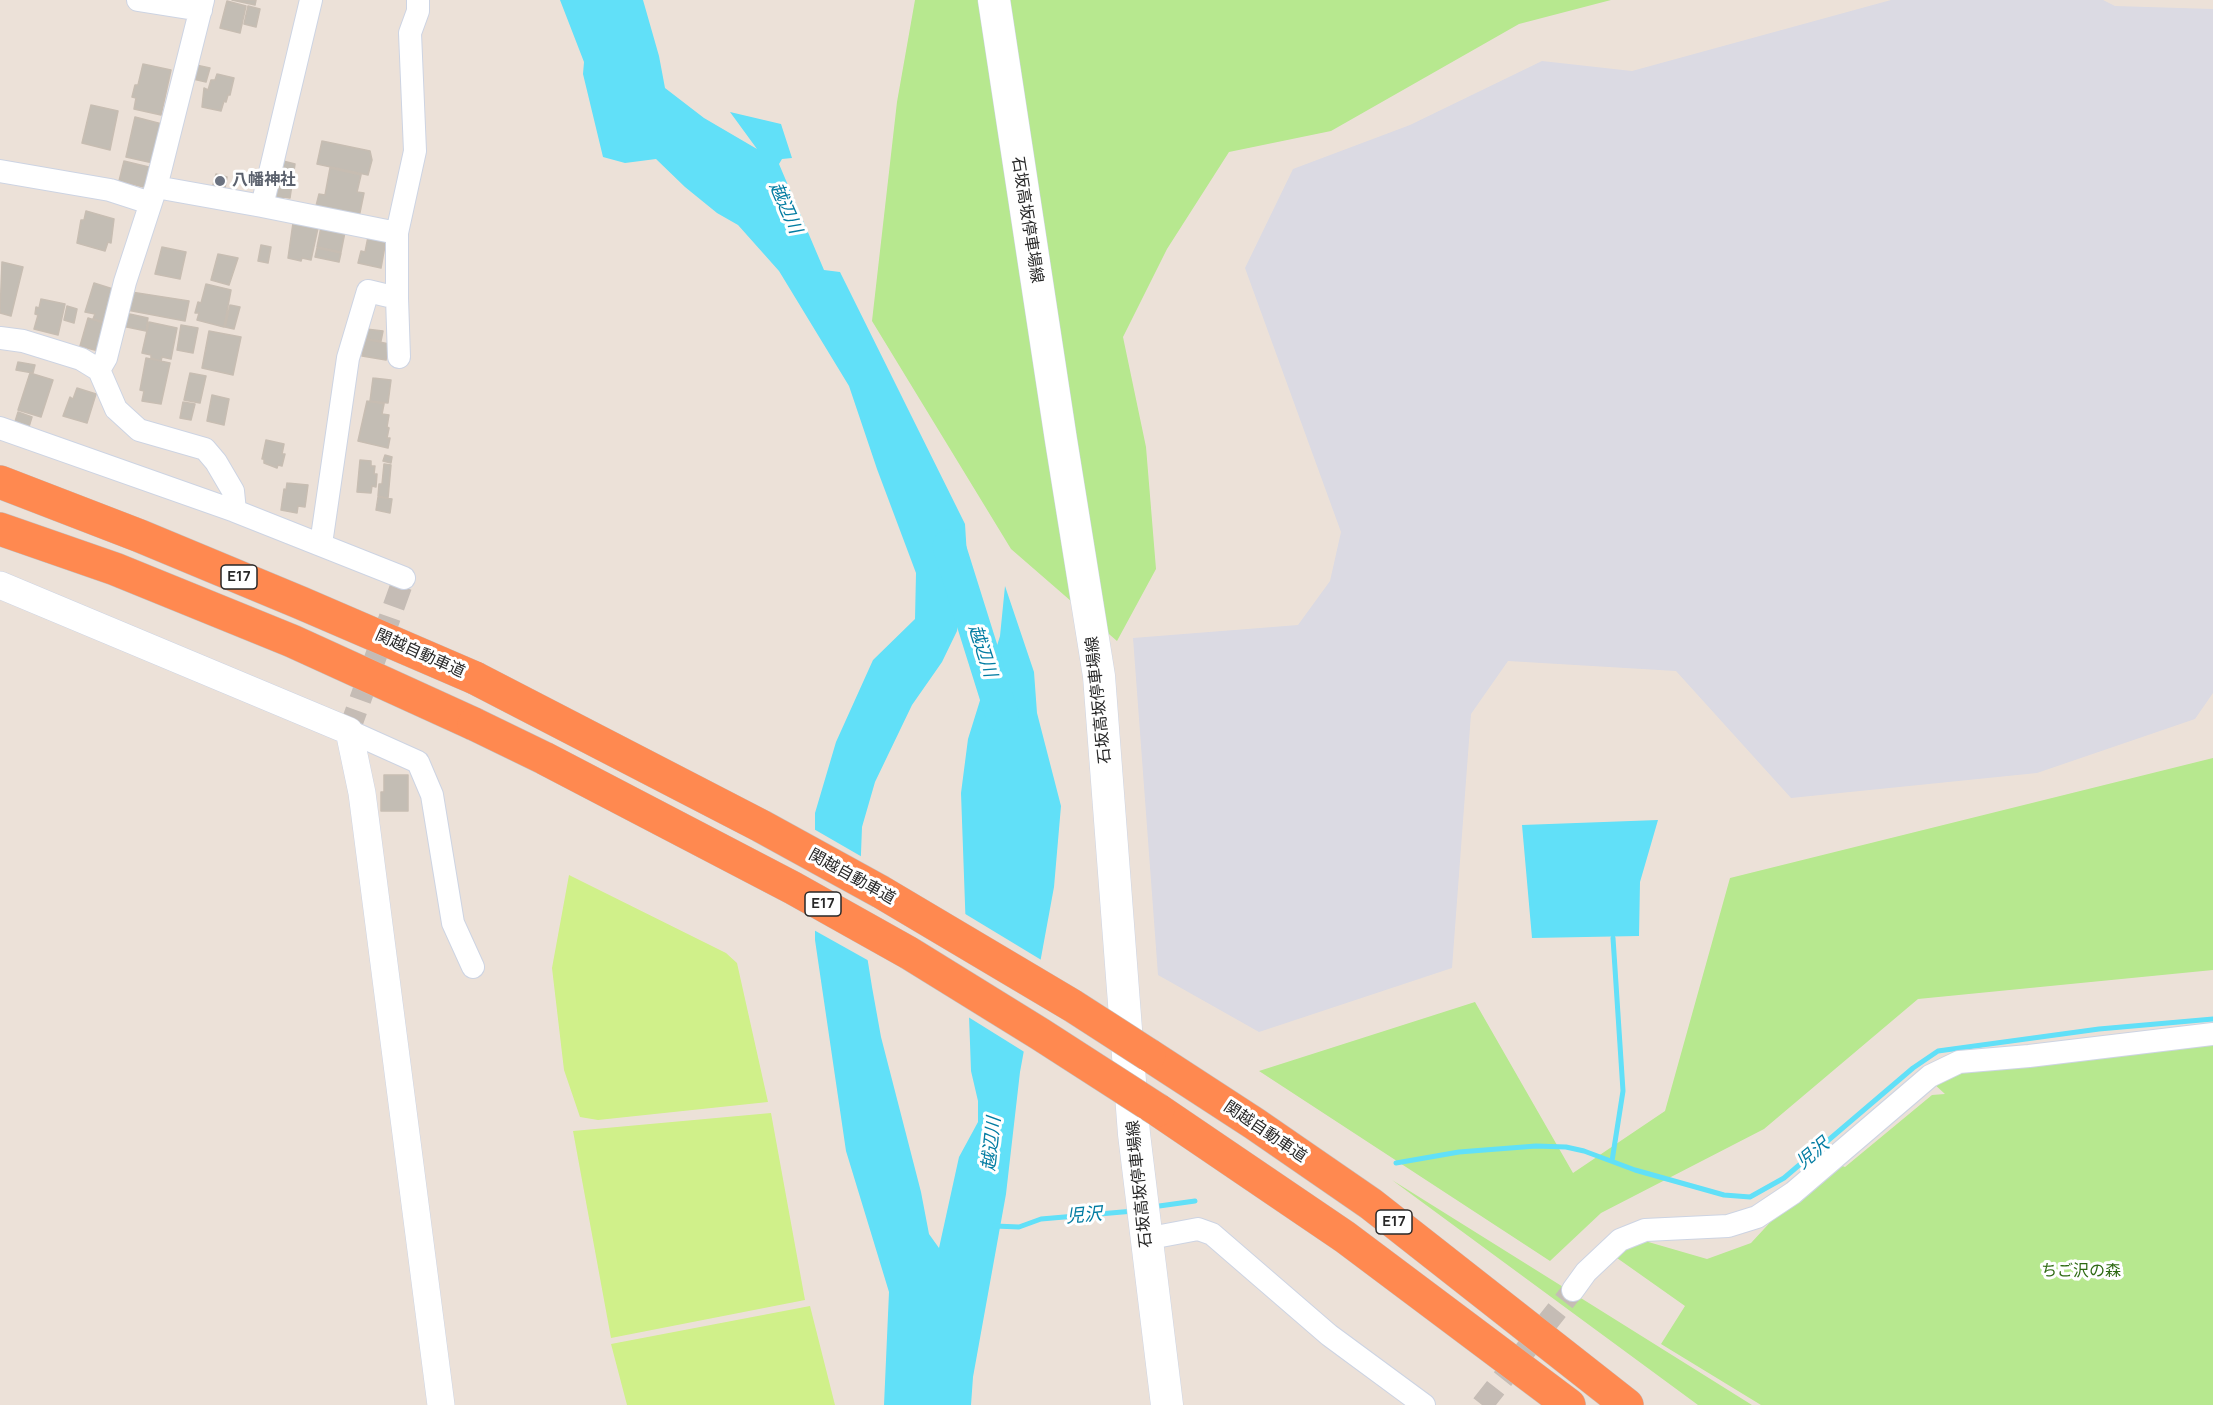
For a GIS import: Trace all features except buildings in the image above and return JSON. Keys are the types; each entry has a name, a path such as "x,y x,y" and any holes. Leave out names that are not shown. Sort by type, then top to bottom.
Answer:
{"highway":[{"name":"関越自動車道","path":"0,482 291,598 475,678 741,815 831,865 1073,1006 1255,1124 1371,1204 1627,1405"},
{"name":"E17","path":"0,529 115,569 280,637 474,724 681,828 803,893 909,953 1195,1134 1345,1237 1569,1405"},
{"path":"1195,1134 1300,1231 1533,1405"},
{"path":"1371,1204 1654,1405"}],"main road":[{"name":"石坂高坂停車場線","path":"994,0 1099,676 1134,1134 1167,1405"}],"street":[{"path":"99,370 106,358 125,282 153,195 202,5 138,0"},
{"path":"262,206 311,0"},
{"path":"399,357 397,233 415,151 410,33 418,11 418,0"},
{"path":"0,171 110,190 262,206 397,233"},
{"path":"321,544 348,358 368,291 397,298"},
{"path":"0,338 22,341 81,359 99,370 116,409 139,430 205,449 216,462 233,491 235,511"},
{"path":"0,428 235,511 404,578"},
{"path":"0,585 418,762 432,795 453,923 473,966"},
{"path":"349,731 362,793 441,1405"},
{"path":"1573,1290 1586,1272 1620,1240 1645,1230 1728,1226 1757,1217 1793,1193 1930,1076 1959,1062 2213,1034"},
{"path":"1143,1219 1198,1229 1212,1234 1329,1335 1424,1405"}],"shaded area":[{"path":"1891,0 2103,0 2115,6 2213,9 2213,693 2195,719 2037,773 1791,798 1676,671 1508,661 1471,714 1452,968 1259,1032 1158,975 1133,638 1298,625 1330,581 1341,532 1245,268 1293,169 1410,125 1542,61 1632,71"}],"green space":[{"path":"915,0 1611,0 1519,24 1331,131 1229,152 1167,249 1123,337 1146,447 1156,569 1117,641 1011,549 872,321 897,102"},
{"path":"2213,758 2213,970 1918,999 1764,1129 1601,1213 1550,1261 1259,1071 1475,1002 1573,1173 1665,1111 1730,878"},
{"path":"569,875 726,953 737,963 768,1102 598,1120 580,1117 564,1070 552,968"},
{"name":"ちご沢の森","path":"2213,1044 2213,1405 1761,1405 1661,1344 1685,1306 1617,1258 1611,1260 1638,1239 1707,1259 1751,1243 1776,1216 1840,1165 1845,1167 1932,1095 1945,1094 1933,1083 1958,1073"},
{"path":"771,1113 805,1300 611,1338 573,1131"},
{"path":"1392,1180 1752,1405 1698,1405"},
{"path":"810,1306 835,1405 627,1405 611,1344"}],"water":[{"path":"560,0 643,0 659,56 665,88 704,118 757,149 730,112 781,124 792,158 782,159 779,164 824,270 840,272 965,524 967,556 957,631 942,662 912,705 875,782 862,827 859,906 881,1037 921,1192 929,1234 939,1248 959,1157 978,1122 978,1101 971,1071 961,793 968,739 1000,636 1005,586 1034,672 1037,713 1061,806 1054,887 1020,1072 1006,1194 973,1377 971,1405 884,1405 889,1292 846,1151 815,940 815,813 836,742 873,660 915,619 916,573 849,386 779,271 738,225 717,213 656,159 625,163 603,157 583,74 584,62"},
{"path":"1658,820 1640,882 1639,936 1532,938 1522,825"}],"pier":[{"path":"812,828 864,858 862,906 871,962 812,929"},
{"path":"962,912 1043,961 1026,1053 965,1015"}],"waterway":[{"name":"越辺川","path":"949,546 1002,715"},
{"path":"1612,1161 1623,1091 1613,938"},
{"name":"児沢","path":"1396,1163 1459,1152 1536,1146 1566,1147 1584,1151 1635,1170 1724,1195 1750,1197 1784,1178 1913,1068 1938,1051 2099,1029 2213,1019"},
{"name":"児沢","path":"1152,1207 1195,1201"},
{"name":"児沢","path":"995,1226 1019,1227 1041,1219 1134,1211"}],"tunnel":[{"path":"349,731 404,578"},
{"path":"1482,1405 1573,1290"}],"place":[{"name":"八幡神社","path":"220,181"}]}
